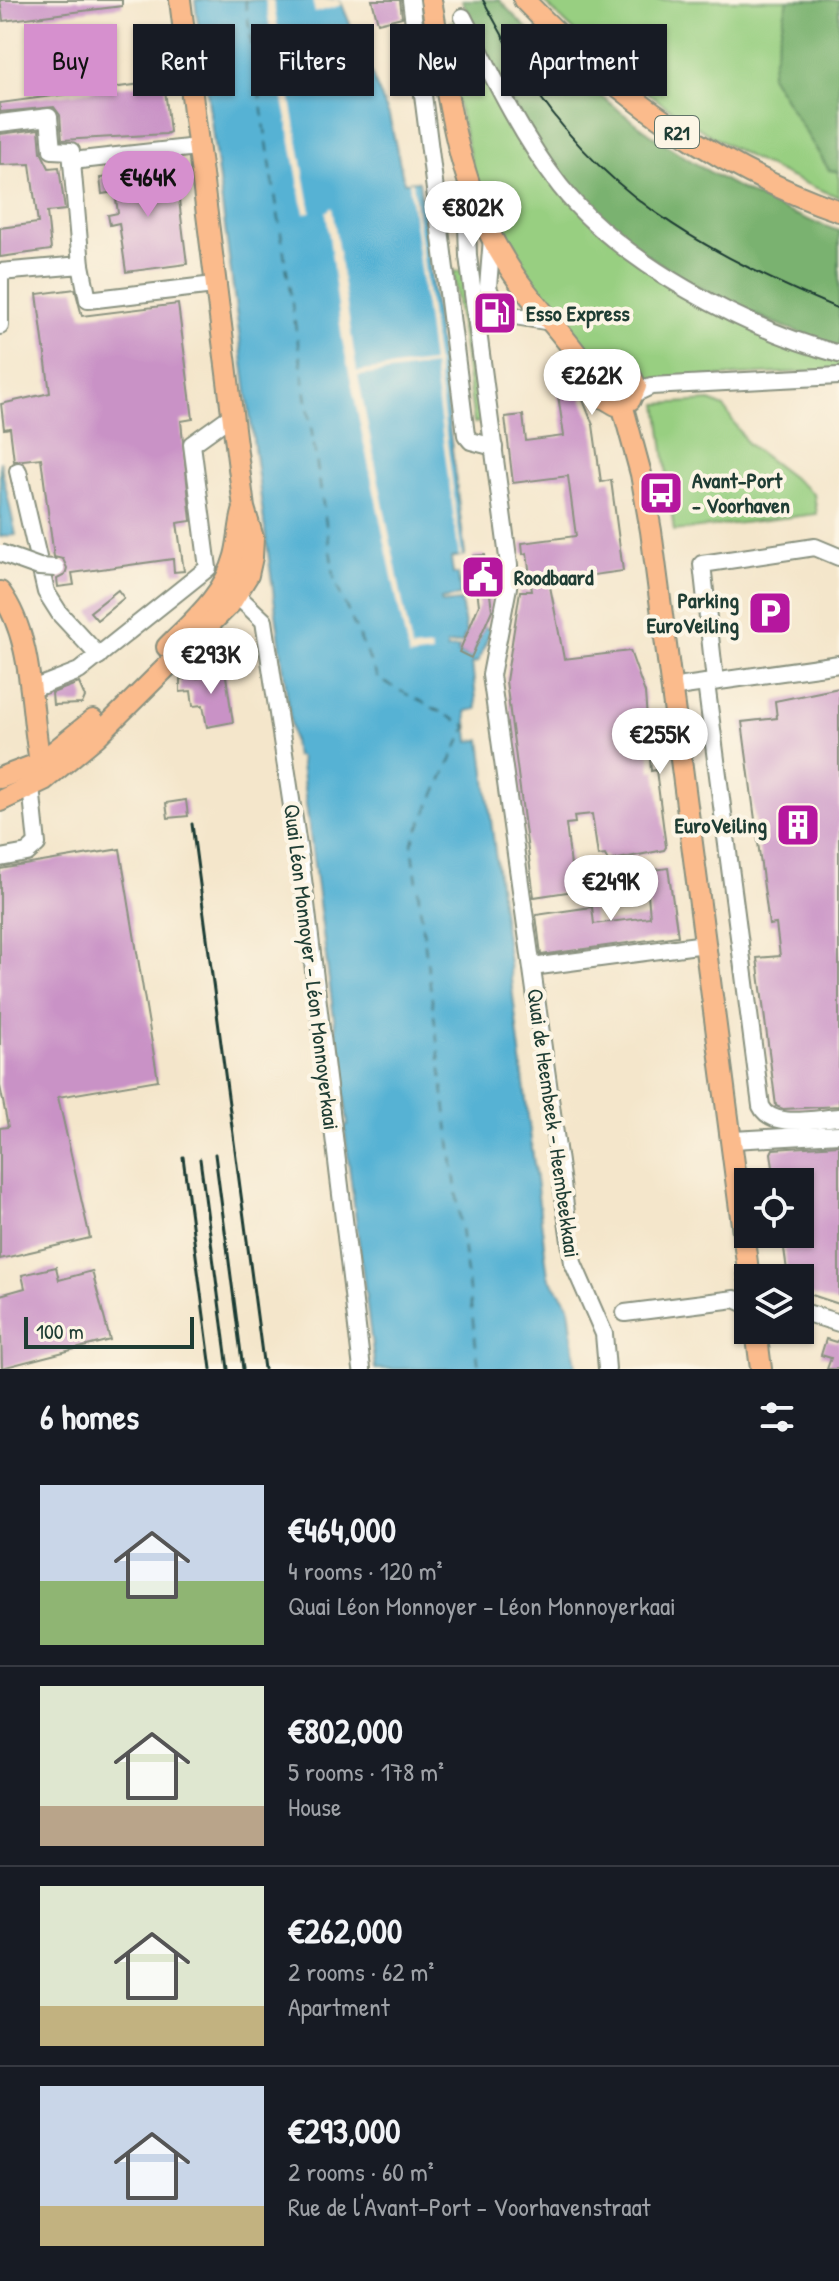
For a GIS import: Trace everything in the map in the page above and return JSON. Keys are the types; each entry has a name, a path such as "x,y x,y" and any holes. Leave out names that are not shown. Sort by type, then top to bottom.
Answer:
{"main road":[{"path":"0,801 97,736 230,590 248,575 253,538 244,508 231,416 180,0"},
{"path":"431,0 435,24"},
{"path":"443,0 444,24"},
{"name":"R21","path":"517,0 531,5 610,83 682,135 740,169 839,211"},
{"path":"447,96 456,139 490,235 512,273 551,322 586,362 607,377"},
{"path":"607,377 625,371 636,391 641,474 747,1264"},
{"path":"607,377 604,398 636,391"},
{"path":"0,592 13,609 30,690 38,776"},
{"path":"0,778 38,776"},
{"path":"758,1344 761,1369"}],"street":[{"path":"411,0 466,435 471,441 494,447"},
{"path":"463,17 550,171 581,209 630,250 676,281 775,331 839,354"},
{"path":"0,123 49,117 52,150 71,151 81,265 88,300 214,285"},
{"path":"72,161 197,147"},
{"name":"Quai de Heembeek - Heembeekkaai","path":"478,207 467,225 467,246 509,576 491,675 573,1263 604,1334 607,1369"},
{"path":"467,246 490,235 488,287 499,310 551,322"},
{"path":"0,326 0,272 81,265"},
{"path":"636,391 839,376"},
{"path":"30,690 79,671 208,568 192,444 231,416"},
{"path":"18,471 46,592 60,614 99,656"},
{"path":"839,557 818,547 702,564 710,682 761,1106 767,1115 778,1120 839,1117"},
{"path":"0,553 39,567 56,568"},
{"name":"Quai Léon Monnoyer - Léon Monnoyerkaai","path":"230,590 264,621 303,879 362,1369"},
{"path":"670,688 839,664"},
{"path":"0,858 27,853 37,844 38,776"},
{"name":"Quai de Heembeek - Heembeekkaai","path":"532,967 705,944"},
{"path":"733,1140 839,1134"},
{"path":"625,1313 734,1299"},
{"path":"814,1315 839,1323"}],"green space":[{"path":"462,0 499,0 523,24 501,24 501,81 485,50 485,24 473,24"},
{"path":"542,0 839,0 839,197 795,179 716,139 652,96 667,96 667,24 568,24"},
{"path":"788,0 839,0 839,172 829,170 770,75"},
{"path":"461,20 464,24 449,24"},
{"path":"485,53 501,76 501,96 515,96 628,253 839,358 839,370 650,380 589,354 529,288 480,198 456,96 485,96"},
{"path":"509,96 601,96 698,165 790,212 839,231 839,347 768,320 695,285 628,241 598,217 572,190 524,123"},
{"path":"464,270 485,421 474,423 453,272"},
{"path":"710,401 724,407 747,443 814,494 817,514 674,531 658,404"}],"water":[{"path":"195,0 340,0 350,24 251,24 251,96 374,96 374,80 389,116 404,182 419,181 465,555 451,558 453,574 458,574 460,596 441,599 442,603 461,601 466,633 462,643 447,645 447,649 459,648 458,653 471,658 484,627 491,630 478,662 472,663 477,709 466,711 469,741 481,740 548,1276 569,1305 576,1369 375,1369 344,1126 348,1125 300,757 295,756 208,96 235,96 235,24 198,24"},
{"path":"0,461 16,535 0,537"}],"pier":[{"path":"265,0 273,0 277,24 269,24"},
{"path":"312,0 340,0 342,5 315,13"},
{"path":"283,96 290,96 311,212 304,213"},
{"path":"409,182 413,182 462,556 459,556 433,366 358,376 412,649 431,647 432,654 409,657 342,339 326,212 332,207 357,372 432,362"}],"building":[{"path":"0,0 122,0 122,6 3,21"},
{"path":"372,0 400,0 402,17 378,23"},
{"path":"133,85 133,96 166,96 170,132 62,140 60,115 54,107 0,112 0,103 52,96 117,96 117,87"},
{"path":"39,129 41,152 49,168 59,167 65,210 47,212 51,250 0,257 0,228 38,223 30,164 0,165 0,134"},
{"path":"175,168 187,264 126,272 119,223 110,225 108,215 118,213 115,192 102,194 100,178"},
{"path":"75,289 82,316 178,304 193,419 181,421 191,521 177,523 184,571 174,572 173,559 72,573 74,585 58,587 57,579 65,575 67,568 63,559 54,557 41,458 14,461 10,428 4,429 1,404 50,393 37,294"},
{"path":"577,385 593,425 601,482 611,480 623,571 549,581 564,659 630,651 645,693 651,771 656,770 666,847 664,850 608,861 605,855 598,856 592,814 574,816 575,823 566,824 574,891 534,897 506,681 520,591 532,591 527,553 523,554 522,543 576,536 568,476 513,483 505,417 523,415 526,441 564,436 557,388"},
{"path":"485,555 492,610 471,658 459,652 479,605 473,556"},
{"path":"118,590 124,598 97,620 90,612"},
{"path":"225,670 233,722 207,727 203,705 193,706 191,691 180,692 180,679 199,678 200,673"},
{"path":"79,683 85,697 82,704 53,705 52,693"},
{"name":"EuroVeiling","path":"839,688 839,1106 783,1109 776,1106 757,958 780,956 776,924 769,925 742,722 777,718 775,701"},
{"path":"186,800 188,816 168,818 166,803"},
{"path":"120,849 158,1080 58,1097 90,1238 0,1259 0,1128 8,1127 0,1086 0,869"},
{"path":"668,868 678,936 541,955 536,915 592,907 594,924 650,917 646,871"},
{"path":"839,1145 839,1304 814,1296 814,1264 786,1264 784,1248 814,1248 814,1168 773,1168 773,1149"},
{"path":"56,1267 59,1280 92,1271 110,1340 2,1368 0,1295 25,1288 22,1275"},
{"path":"826,1339 836,1342 839,1339 839,1369 827,1369 831,1358 821,1355"}],"ferry route":[{"path":"245,0 335,582 378,679 467,726 412,843 479,1369"}],"tram line":[{"path":"483,0 539,95 601,168 636,198 711,248 839,309"}],"railway":[{"path":"192,824 264,1369"},
{"path":"215,1154 243,1369"},
{"path":"183,1157 211,1369"},
{"path":"200,1159 228,1369"}],"place":[{"name":"Esso Express","path":"495,313"},
{"name":"Avant-Port - Voorhaven","path":"661,493"},
{"name":"Roodbaard","path":"483,577"},
{"name":"Parking EuroVeiling","path":"770,613"},
{"name":"EuroVeiling","path":"798,825"}]}
